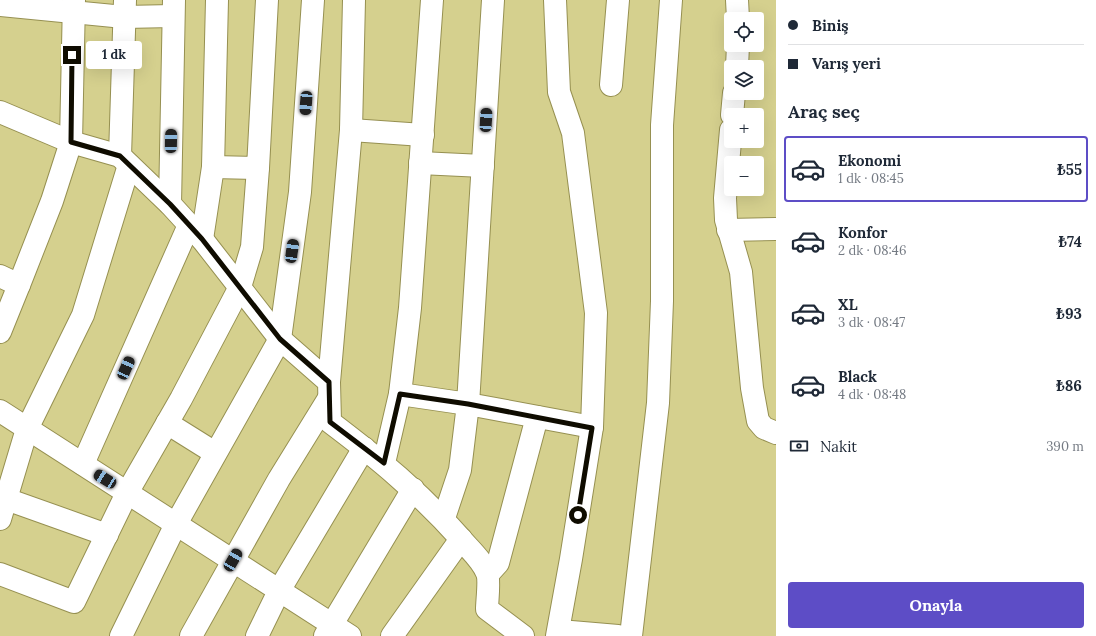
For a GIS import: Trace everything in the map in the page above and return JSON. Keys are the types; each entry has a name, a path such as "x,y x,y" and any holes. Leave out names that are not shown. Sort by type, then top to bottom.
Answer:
{"street":[{"path":"83,464 195,232 213,167 217,0"},
{"path":"0,574 74,602 127,493 167,423 240,287 252,247 258,168 267,0"},
{"path":"121,636 176,524 280,339 300,192 313,0"},
{"path":"354,0 351,130 329,390 330,422 384,463 444,518 474,552 488,574 487,609 523,636"},
{"path":"384,463 400,394 410,308 432,0"},
{"path":"444,518 460,470 468,404 493,0"},
{"path":"555,0 559,92 574,133 596,313 592,428 557,636"},
{"path":"612,85 618,0"},
{"path":"631,636 658,403 662,301 662,125 671,0"},
{"path":"737,0 738,12"},
{"path":"1,8 26,4 125,8 173,8 170,204"},
{"path":"0,332 9,280 52,201 71,142 74,6"},
{"path":"107,535 3,509 27,428 83,315 125,161 125,8"},
{"path":"0,112 71,142 125,161 170,204 195,232 280,339 329,390"},
{"path":"351,130 422,135"},
{"path":"729,148 725,198 728,230 737,254 741,272 752,388 758,421 764,428 776,433"},
{"path":"420,163 483,166"},
{"path":"213,167 258,168"},
{"path":"728,230 776,229"},
{"path":"191,636 329,390"},
{"path":"400,394 468,404 592,428"},
{"path":"0,411 280,589 328,630 350,636"},
{"path":"488,574 498,562 537,417"},
{"path":"167,423 215,453"},
{"path":"257,636 280,589 364,448"},
{"path":"328,630 413,489"},
{"path":"392,636 461,539"},
{"path":"563,636 571,632 618,636"}],"route":[{"path":"72,55 71,142 120,156 170,204 202,239 280,339 329,382 330,422 384,463 400,394 468,404 592,428 578,515"}]}
